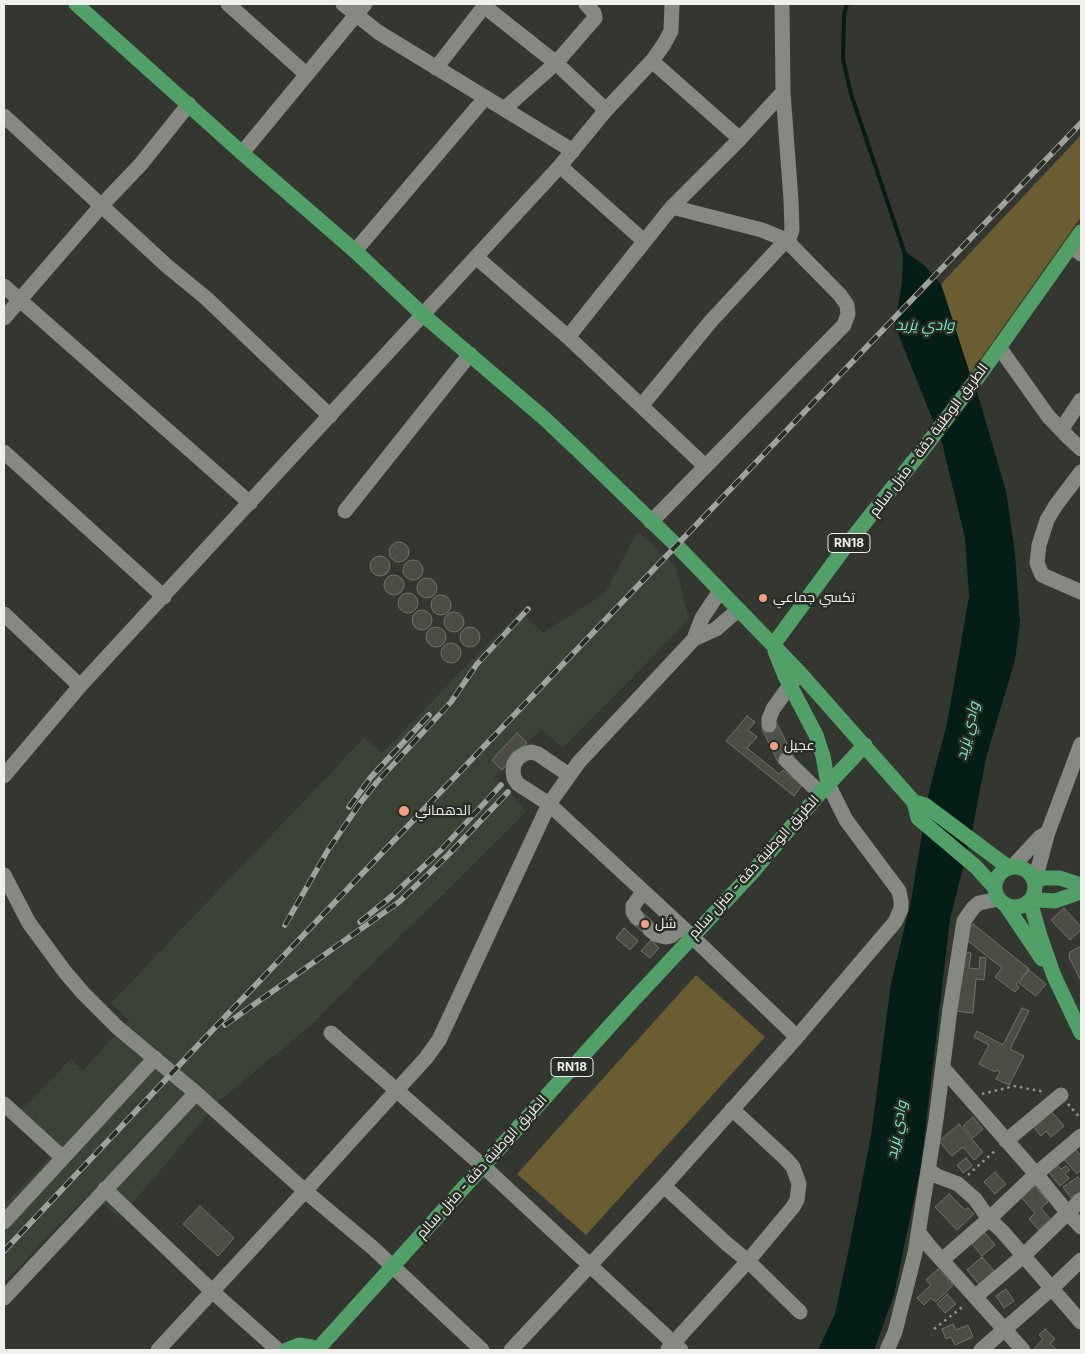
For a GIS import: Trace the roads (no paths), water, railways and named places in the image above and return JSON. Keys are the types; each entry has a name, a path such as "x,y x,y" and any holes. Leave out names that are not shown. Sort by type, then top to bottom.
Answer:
{"main road":[{"path":"76,4 242,153 355,251 422,314 544,418 651,522 773,644 967,859 999,897 1054,976"},
{"name":"الطريق الوطنية دقة - منزل سالم","path":"824,788 823,756 816,736 790,687 773,644 928,443 981,373 998,347 1076,250 1081,232"},
{"name":"الطريق الوطنية دقة - منزل سالم","path":"316,1350 483,1166 687,932 751,874 824,788 865,745"},
{"path":"919,808 1011,867 1024,868 1034,880 1036,887 1031,899 1018,907 999,897"},
{"path":"999,897 998,876 1011,867"},
{"path":"1034,880 1060,878 1081,885"},
{"path":"1031,899 1055,901 1081,892"},
{"path":"1031,899 1040,936 1054,976 1081,1033"},
{"name":"RN18","path":"287,1350 293,1346 305,1345 316,1350"}],"street":[{"path":"228,4 306,74"},
{"path":"343,4 360,9 378,32 573,151"},
{"path":"4,776 80,686 560,166 606,110 652,61 671,31 672,4"},
{"path":"642,405 711,321 786,240 792,230 783,92 782,4"},
{"path":"436,68 485,5 556,63 606,110"},
{"path":"504,109 556,63 594,18 595,7"},
{"path":"242,153 360,9"},
{"path":"652,61 740,139"},
{"path":"568,337 672,207 740,139 783,92"},
{"path":"355,251 485,98"},
{"path":"4,318 101,206 142,164 189,104"},
{"path":"4,116 167,266 206,298 330,416"},
{"path":"560,166 644,241"},
{"path":"651,522 844,324 848,314 847,305 840,295 786,240 762,230 672,207"},
{"path":"476,257 568,337 706,466"},
{"path":"4,286 250,503"},
{"path":"998,347 1043,410 1081,449"},
{"path":"345,511 470,354"},
{"path":"1061,430 1081,400"},
{"path":"4,452 164,597"},
{"path":"1081,472 1047,520 1039,545 1037,563 1042,575 1081,592"},
{"path":"158,1350 412,1074 438,1040 549,804 568,775 694,638 702,618 720,591"},
{"path":"694,638 716,629 738,610"},
{"path":"4,614 80,686"},
{"path":"769,725 773,709 799,672"},
{"path":"568,775 538,754 531,752 524,754 514,764 513,771 514,778 518,784 549,804 797,1037"},
{"path":"1034,880 1048,832 1079,754"},
{"path":"511,1350 664,1186 797,1037 895,922 901,909 902,901 899,891 824,788 786,760"},
{"path":"1011,867 1040,837 1048,832"},
{"path":"4,875 29,923 65,972 117,1027 196,1092 305,1191 352,1230 482,1350"},
{"path":"637,918 633,912 633,906 643,892"},
{"path":"887,1350 895,1332 919,1233 964,921 972,908 979,903 999,897"},
{"path":"650,930 657,935 666,937 687,932"},
{"path":"331,1033 483,1166 590,1265 674,1348 793,1208 797,1200 799,1184 793,1167 732,1109"},
{"path":"4,1222 155,1058"},
{"path":"943,1068 1081,1227"},
{"path":"4,1298 196,1092"},
{"path":"1006,1141 1061,1096"},
{"path":"4,1104 63,1158"},
{"path":"942,1260 1036,1174 1081,1136"},
{"path":"928,1170 937,1176 958,1184 975,1199 989,1219 1002,1231 1081,1322"},
{"path":"664,1186 748,1261 800,1312"},
{"path":"105,1189 213,1292 278,1350"},
{"path":"975,1297 1023,1256 1081,1200"},
{"path":"919,1233 1023,1350"},
{"path":"981,1350 1081,1260"}],"water":[{"name":"وادي يزيد","path":"903,250 924,265 941,284 978,395 1006,491 1015,553 1020,622 1015,660 986,758 972,832 950,919 921,1166 894,1295 874,1350 818,1350 835,1314 850,1243 871,1136 891,983 911,901 929,791 947,724 969,596 965,538 942,443 895,326 902,282"}],"waterway":[{"name":"وادي يزيد","path":"847,4 844,15 843,59 851,94 905,254"}],"tunnel":[{"path":"769,725 786,760"}],"railway":[{"path":"4,1251 202,1041 1081,123"},
{"path":"285,925 328,850 361,802 451,702 477,664 528,609"},
{"path":"349,807 371,777 429,715"},
{"path":"360,922 393,895 441,850 501,785"},
{"path":"225,1025 399,902 447,856 508,792"}],"place":[{"name":"تكسي جماعي","path":"763,598"},
{"name":"عجيل","path":"774,746"},
{"name":"الدهماني","path":"404,811"},
{"name":"شل","path":"645,924"}]}
